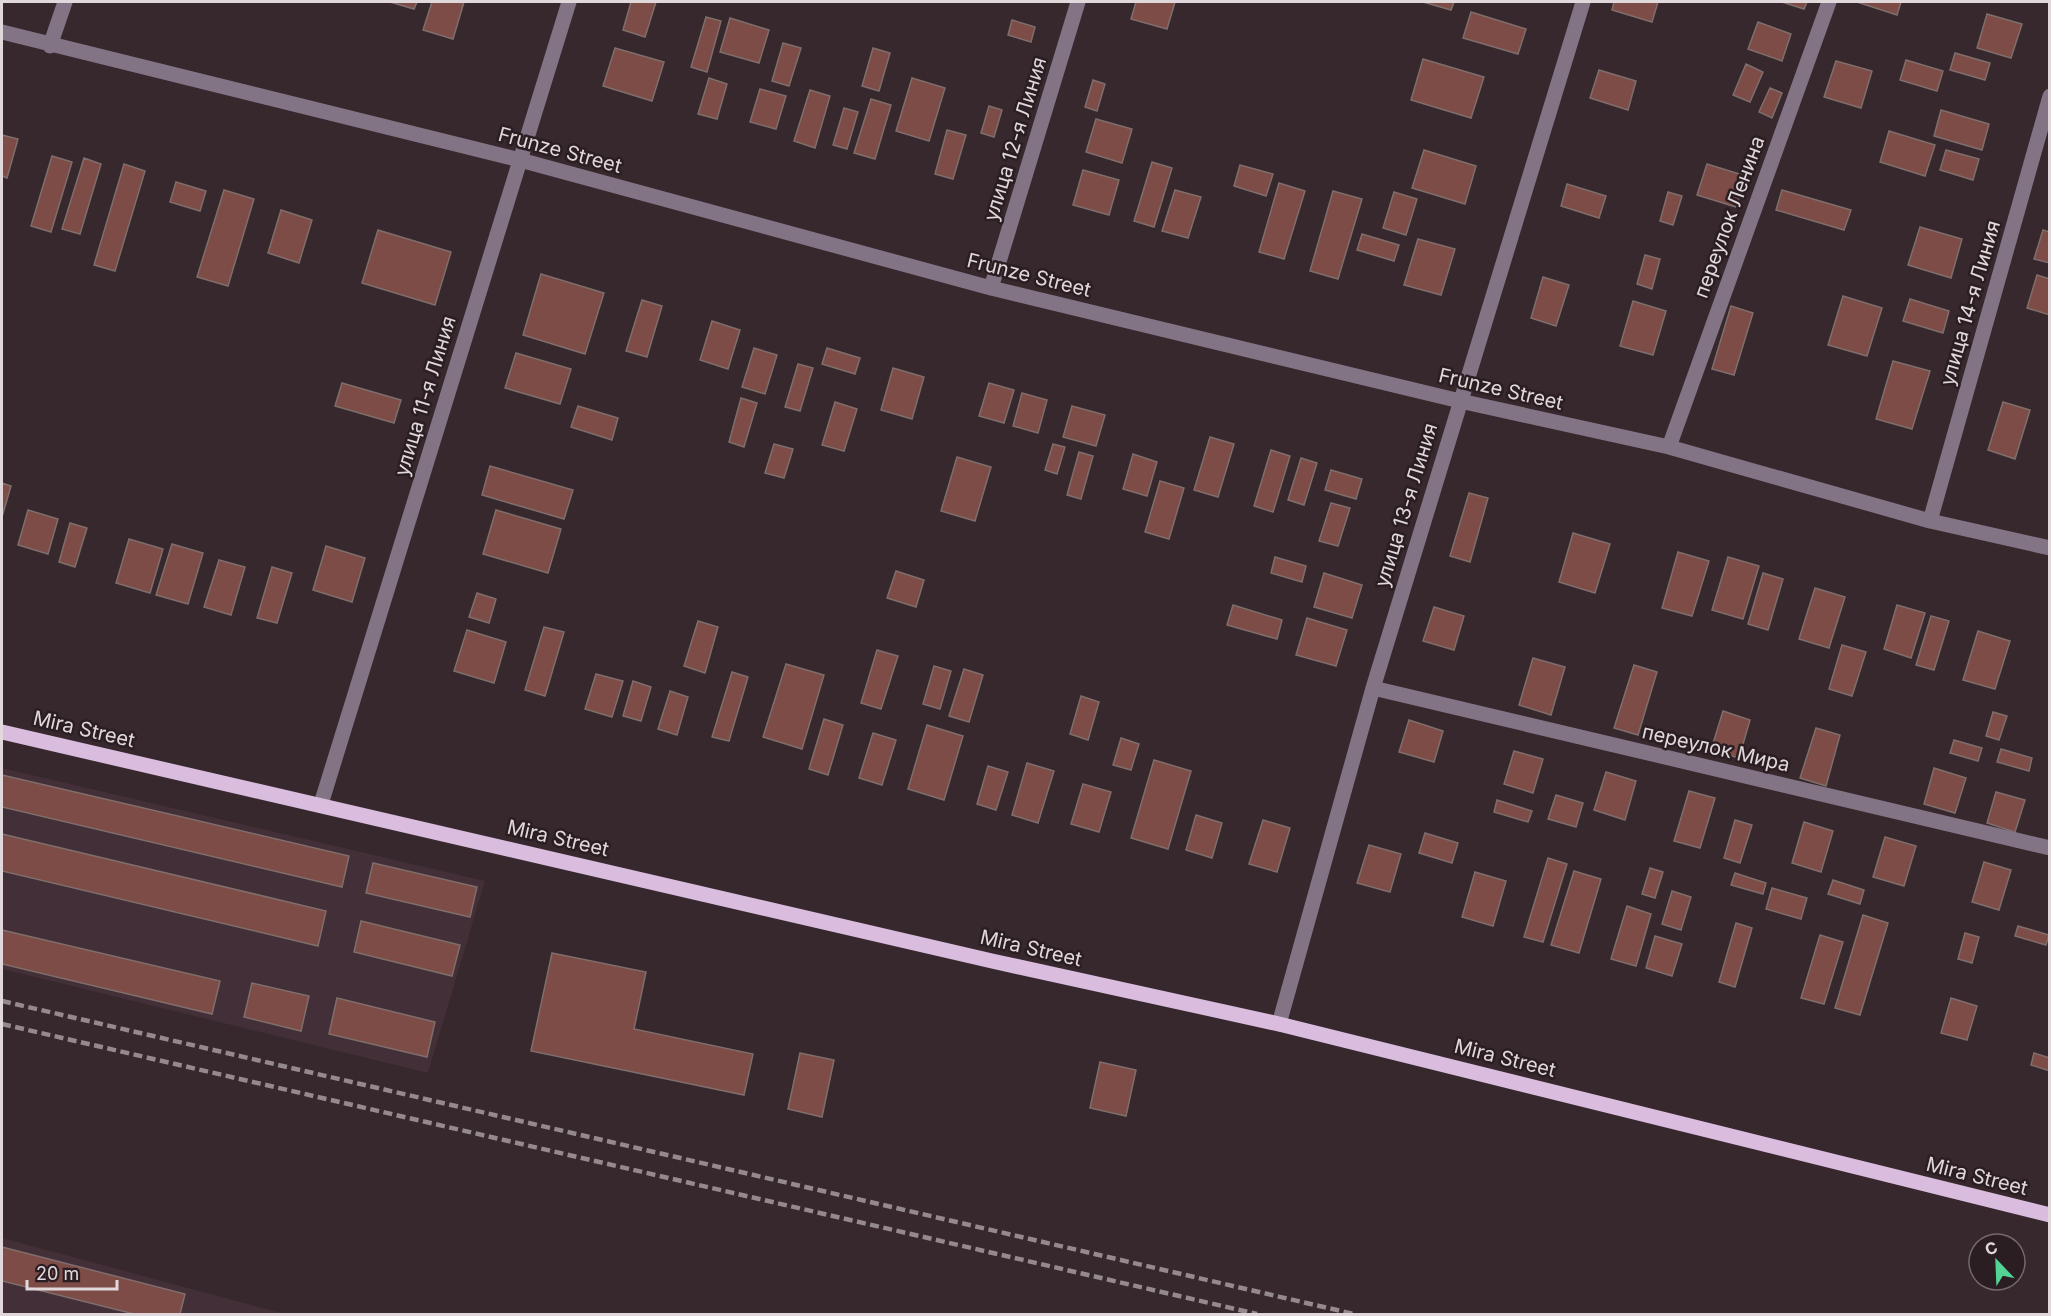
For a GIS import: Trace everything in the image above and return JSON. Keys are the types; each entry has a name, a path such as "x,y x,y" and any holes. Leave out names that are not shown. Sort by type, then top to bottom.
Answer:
{"main road":[{"name":"Mira Street","path":"2,732 992,961 1279,1024 2049,1215"}],"street":[{"path":"50,46 65,2"},
{"name":"улица 11-я Линия","path":"321,804 569,2"},
{"name":"улица 12-я Линия","path":"991,288 1078,2"},
{"name":"улица 13-я Линия","path":"1279,1024 1373,688 1583,2"},
{"name":"переулок Ленина","path":"1669,447 1829,2"},
{"name":"Frunze Street","path":"2,32 50,46 520,160 991,288 1460,401 1669,447 1930,521 2049,548"},
{"name":"улица 14-я Линия","path":"1930,521 2049,96"},
{"name":"переулок Мира","path":"1373,688 2049,848"}],"shaded area":[{"path":"2,768 485,881 428,1073 2,969"},
{"path":"2,1238 285,1314 2,1314"}],"building":[{"path":"390,2 417,2 414,9"},
{"path":"432,2 464,2 453,39 423,30"},
{"path":"631,2 656,2 645,37 623,30"},
{"path":"1136,2 1175,2 1167,29 1131,19"},
{"path":"1423,2 1454,2 1451,10"},
{"path":"1614,2 1658,2 1652,22 1612,10"},
{"path":"1782,2 1807,2 1804,9"},
{"path":"1857,2 1901,2 1897,15"},
{"path":"1471,12 1526,29 1518,54 1463,38"},
{"path":"1987,14 2022,24 2011,58 1977,48"},
{"path":"706,17 721,21 707,72 691,67"},
{"path":"730,18 769,30 759,63 720,52"},
{"path":"1012,20 1035,27 1031,42 1008,35"},
{"path":"1758,22 1791,34 1782,61 1748,49"},
{"path":"783,43 801,48 789,86 772,81"},
{"path":"615,48 664,62 652,101 603,86"},
{"path":"873,48 890,53 879,91 862,86"},
{"path":"1955,53 1990,63 1985,80 1950,70"},
{"path":"1423,59 1484,77 1471,118 1411,100"},
{"path":"1906,60 1943,71 1937,91 1900,80"},
{"path":"1836,61 1872,71 1861,108 1824,97"},
{"path":"1746,64 1763,72 1750,102 1733,95"},
{"path":"1599,70 1636,81 1628,110 1590,98"},
{"path":"709,78 727,84 717,119 698,114"},
{"path":"912,78 945,88 929,141 896,131"},
{"path":"1093,80 1105,84 1097,111 1085,107"},
{"path":"1770,88 1782,93 1772,118 1759,112"},
{"path":"760,89 786,96 776,129 750,122"},
{"path":"810,90 830,96 815,148 794,141"},
{"path":"871,99 891,105 875,159 854,153"},
{"path":"989,106 1002,110 994,137 981,133"},
{"path":"844,108 858,112 847,149 833,145"},
{"path":"1941,110 1989,124 1982,150 1934,136"},
{"path":"1096,119 1132,129 1122,163 1086,152"},
{"path":"947,130 966,135 953,179 935,174"},
{"path":"1889,131 1935,145 1925,176 1880,162"},
{"path":"2,135 18,139 7,178 2,176"},
{"path":"1424,150 1476,166 1465,204 1412,188"},
{"path":"1946,150 1979,159 1973,180 1940,170"},
{"path":"52,156 72,162 51,232 31,226"},
{"path":"84,158 101,164 80,234 62,229"},
{"path":"1152,162 1172,168 1154,227 1134,221"},
{"path":"124,164 145,171 115,271 94,265"},
{"path":"1707,164 1746,176 1736,207 1697,195"},
{"path":"1240,165 1273,174 1266,196 1234,186"},
{"path":"1083,170 1119,180 1109,215 1073,205"},
{"path":"176,182 206,191 200,211 170,202"},
{"path":"1279,183 1305,191 1284,259 1259,252"},
{"path":"1567,184 1606,196 1599,218 1561,206"},
{"path":"224,190 254,199 228,286 197,277"},
{"path":"1175,190 1201,197 1188,238 1162,231"},
{"path":"1782,190 1851,210 1844,230 1776,210"},
{"path":"1333,191 1362,199 1338,279 1310,271"},
{"path":"1394,192 1417,199 1406,235 1383,228"},
{"path":"1668,192 1682,196 1673,225 1660,221"},
{"path":"281,210 312,220 299,263 268,253"},
{"path":"1920,227 1962,239 1951,278 1908,265"},
{"path":"378,230 451,252 435,305 362,283"},
{"path":"2043,230 2050,232 2050,263 2034,259"},
{"path":"1362,234 1399,245 1394,261 1357,250"},
{"path":"1418,239 1455,249 1441,295 1404,285"},
{"path":"1645,255 1660,259 1652,289 1637,284"},
{"path":"541,274 604,293 585,354 523,335"},
{"path":"2037,275 2050,279 2050,315 2027,308"},
{"path":"1543,277 1569,285 1556,326 1531,318"},
{"path":"1843,296 1882,308 1867,356 1828,345"},
{"path":"1910,299 1949,311 1943,333 1903,321"},
{"path":"642,300 662,306 647,357 626,351"},
{"path":"1633,301 1666,311 1653,355 1620,346"},
{"path":"1731,306 1753,313 1734,375 1712,369"},
{"path":"712,321 740,330 728,369 700,360"},
{"path":"754,348 777,355 765,394 742,387"},
{"path":"827,348 860,358 855,374 822,364"},
{"path":"516,353 571,369 560,404 505,388"},
{"path":"1893,361 1930,371 1912,429 1876,419"},
{"path":"798,364 813,368 800,411 785,407"},
{"path":"893,368 924,377 912,419 881,410"},
{"path":"342,383 401,400 394,423 335,406"},
{"path":"989,383 1014,390 1004,423 979,416"},
{"path":"1022,393 1047,400 1038,433 1013,426"},
{"path":"741,398 757,403 744,447 729,442"},
{"path":"835,402 857,409 844,451 822,445"},
{"path":"2003,402 2030,410 2015,459 1988,450"},
{"path":"578,406 618,418 612,440 571,427"},
{"path":"1072,406 1105,415 1096,446 1063,437"},
{"path":"1210,437 1234,444 1218,497 1194,490"},
{"path":"774,444 793,449 784,478 765,473"},
{"path":"1053,444 1065,447 1057,474 1045,470"},
{"path":"1271,450 1290,456 1273,512 1254,506"},
{"path":"1079,452 1093,456 1081,499 1067,495"},
{"path":"1133,454 1157,462 1147,496 1123,489"},
{"path":"957,457 991,467 975,521 941,511"},
{"path":"1301,458 1317,463 1304,505 1288,500"},
{"path":"490,466 573,490 564,519 482,495"},
{"path":"1331,470 1362,479 1356,499 1325,490"},
{"path":"1160,481 1184,488 1169,539 1145,532"},
{"path":"2,483 11,486 2,517"},
{"path":"1469,493 1488,498 1470,562 1450,556"},
{"path":"1331,503 1350,508 1338,546 1319,541"},
{"path":"28,510 58,519 48,554 18,545"},
{"path":"496,510 561,529 548,573 483,554"},
{"path":"70,523 87,528 75,567 59,562"},
{"path":"1573,533 1610,544 1595,593 1559,582"},
{"path":"129,539 163,549 150,593 116,583"},
{"path":"172,544 203,553 188,604 156,595"},
{"path":"326,546 365,558 352,602 313,590"},
{"path":"1678,552 1709,561 1692,616 1662,608"},
{"path":"1275,557 1306,566 1302,582 1271,573"},
{"path":"1728,557 1759,566 1743,619 1712,610"},
{"path":"219,560 245,567 231,615 204,607"},
{"path":"272,567 292,573 277,623 257,618"},
{"path":"896,571 924,580 916,607 887,598"},
{"path":"1324,573 1362,585 1352,618 1314,607"},
{"path":"1763,573 1783,579 1768,630 1748,624"},
{"path":"1815,588 1845,597 1829,648 1799,639"},
{"path":"477,593 496,599 489,623 469,617"},
{"path":"1233,605 1282,620 1277,639 1227,625"},
{"path":"1897,605 1925,613 1911,658 1884,649"},
{"path":"1434,607 1464,616 1454,650 1423,641"},
{"path":"1931,616 1949,621 1934,670 1916,665"},
{"path":"1307,618 1347,630 1336,666 1296,655"},
{"path":"698,621 718,627 705,673 684,666"},
{"path":"544,627 564,632 545,696 525,690"},
{"path":"467,630 506,642 494,683 454,671"},
{"path":"1978,631 2010,641 1995,689 1963,680"},
{"path":"1842,645 1866,652 1852,696 1829,689"},
{"path":"877,650 898,656 881,709 861,703"},
{"path":"1533,658 1565,667 1551,715 1519,705"},
{"path":"786,664 824,675 802,749 763,737"},
{"path":"1634,665 1657,672 1638,735 1614,728"},
{"path":"934,666 951,671 940,709 923,704"},
{"path":"964,669 983,675 969,722 949,716"},
{"path":"732,672 748,677 729,741 712,737"},
{"path":"596,674 623,681 612,717 585,709"},
{"path":"633,681 651,687 641,721 623,716"},
{"path":"670,691 688,697 677,735 658,729"},
{"path":"1081,696 1099,702 1088,740 1070,734"},
{"path":"1723,711 1750,720 1739,758 1711,750"},
{"path":"1993,712 2007,716 1999,740 1986,736"},
{"path":"824,719 843,725 828,775 809,769"},
{"path":"1409,720 1443,731 1434,762 1399,752"},
{"path":"927,725 963,736 944,800 908,789"},
{"path":"1816,728 1840,735 1826,786 1800,778"},
{"path":"873,733 896,740 882,785 859,778"},
{"path":"1121,738 1139,744 1131,770 1113,765"},
{"path":"1954,740 1982,748 1978,761 1950,753"},
{"path":"2001,749 2032,758 2029,771 1997,762"},
{"path":"1514,751 1543,759 1533,793 1504,784"},
{"path":"1154,760 1191,771 1168,849 1131,838"},
{"path":"1027,763 1054,771 1038,823 1012,815"},
{"path":"988,766 1008,772 996,810 977,804"},
{"path":"1934,768 1966,778 1955,813 1924,804"},
{"path":"1606,772 1636,781 1625,820 1594,810"},
{"path":"2,775 349,856 342,887 2,807"},
{"path":"1083,784 1111,792 1099,832 1071,824"},
{"path":"1689,791 1715,798 1700,848 1674,841"},
{"path":"1996,792 2025,800 2015,832 1987,823"},
{"path":"1556,795 1583,803 1576,827 1548,819"},
{"path":"1497,800 1532,811 1528,822 1494,812"},
{"path":"1196,815 1222,823 1212,858 1186,850"},
{"path":"1263,820 1290,828 1277,872 1249,864"},
{"path":"1735,820 1752,825 1740,863 1724,858"},
{"path":"1804,822 1833,831 1821,872 1792,863"},
{"path":"1425,833 1458,843 1452,863 1419,853"},
{"path":"2,834 326,911 318,946 2,871"},
{"path":"1885,837 1916,846 1904,886 1873,877"},
{"path":"1369,845 1401,854 1390,892 1357,883"},
{"path":"1548,858 1567,864 1543,942 1524,937"},
{"path":"1984,862 2011,870 1999,910 1972,902"},
{"path":"373,863 477,887 470,917 366,893"},
{"path":"1650,868 1663,872 1655,898 1642,894"},
{"path":"1574,871 1601,879 1579,953 1551,945"},
{"path":"1475,872 1506,881 1493,926 1462,917"},
{"path":"1735,873 1766,883 1763,894 1731,885"},
{"path":"1833,880 1864,890 1860,904 1828,894"},
{"path":"1772,888 1807,898 1801,919 1766,909"},
{"path":"1672,891 1691,897 1681,930 1662,924"},
{"path":"1627,906 1651,914 1636,966 1611,959"},
{"path":"1863,915 1888,923 1860,1015 1835,1008"},
{"path":"361,921 460,945 452,976 354,952"},
{"path":"1736,923 1752,928 1735,987 1719,982"},
{"path":"2018,926 2049,935 2046,945 2015,936"},
{"path":"2,930 220,981 212,1014 2,964"},
{"path":"1965,933 1979,937 1972,963 1958,959"},
{"path":"1820,935 1843,942 1824,1004 1801,998"},
{"path":"1655,936 1682,944 1672,976 1646,968"},
{"path":"552,953 646,972 634,1029 753,1054 744,1095 531,1051"},
{"path":"252,983 309,996 301,1031 244,1017"},
{"path":"337,998 435,1022 427,1057 329,1034"},
{"path":"1951,998 1977,1006 1967,1040 1941,1033"},
{"path":"800,1053 834,1060 822,1117 788,1109"},
{"path":"2034,1053 2050,1058 2050,1071 2031,1065"},
{"path":"1100,1062 1136,1070 1126,1116 1090,1108"},
{"path":"2,1247 185,1294 180,1314 134,1314 2,1281"}],"railway":[{"path":"2,1001 1354,1314"},
{"path":"2,1024 1257,1314"}]}
